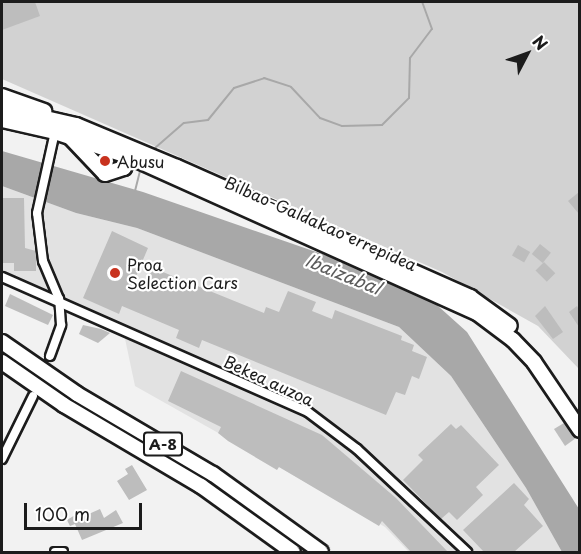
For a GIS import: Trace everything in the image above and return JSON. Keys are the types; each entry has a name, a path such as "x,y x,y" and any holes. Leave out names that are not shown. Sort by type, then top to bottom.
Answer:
{"highway":[{"path":"6,95 64,130 105,174 119,172 131,153"},
{"path":"2,108 131,153 470,297 531,345 579,414"},
{"path":"2,120 64,130"},
{"name":"Bilbao-Galdakao errepidea","path":"131,153 477,314 513,339 534,362 579,430"},
{"name":"A-8","path":"2,342 77,394 213,474 321,552"},
{"name":"A-8","path":"2,362 64,405 201,486 293,552"}],"street":[{"path":"50,356 61,325 59,299 43,261 37,213 48,160 64,130"},
{"name":"Bekea auzoa","path":"2,277 59,299 308,412 357,449 467,552"},
{"path":"2,459 33,396"},
{"path":"54,552 63,552"}],"shaded area":[{"path":"2,2 579,2 579,369 538,326 442,272 2,79"},
{"path":"2,186 76,213 137,228 399,327 451,376 526,488 562,552 409,552 385,527 135,386 124,334 2,277"}],"water":[{"name":"Ibaizabal","path":"2,151 143,192 400,281 428,297 467,332 579,509 579,552 562,552 526,488 451,376 399,327 137,228 76,213 2,186"}],"building":[{"path":"35,2 40,16 2,30 2,4"},
{"path":"579,192 579,214 568,201"},
{"path":"2,198 24,198 25,248 36,251 36,271 14,271 14,263 2,263"},
{"path":"112,231 148,248 134,281 145,285 153,268 264,313 266,307 279,312 288,291 316,302 312,311 332,319 335,310 402,336 401,340 414,345 412,351 427,357 419,379 412,376 405,395 396,392 386,415 202,340 199,348 176,338 179,330 122,306 119,314 83,298"},
{"path":"540,244 551,253 543,263 532,254"},
{"path":"518,245 530,252 524,262 512,255"},
{"path":"544,262 555,273 547,282 536,270"},
{"path":"10,294 53,315 48,325 5,306"},
{"path":"545,306 563,332 553,339 535,316"},
{"path":"577,306 579,310 579,327 569,312"},
{"path":"83,325 110,333 98,343 79,334"},
{"path":"181,371 322,435 396,498 448,552 411,552 382,521 379,526 279,467 277,470 228,441 218,433 221,427 168,401"},
{"path":"564,423 576,438 565,446 554,429"},
{"path":"451,424 456,429 461,425 499,465 476,487 483,495 457,520 449,512 441,519 403,480 423,460 418,455"},
{"path":"132,465 147,490 129,500 117,481 128,474 125,469"},
{"path":"514,483 529,499 524,505 543,526 514,552 484,552 463,530"},
{"path":"100,509 104,518 116,510 123,523 82,540 75,524 70,526 67,520 80,512 82,517"}],"waterway":[{"path":"155,148 184,123 208,120 234,88 264,78 291,87 320,118 342,126 382,125 409,98 410,58 432,29 422,2"},
{"path":"135,191 140,171"}],"tunnel":[{"path":"36,389 50,356"}],"place":[{"name":"Abusu","path":"105,161"},
{"name":"Proa Selection Cars","path":"115,273"}]}
